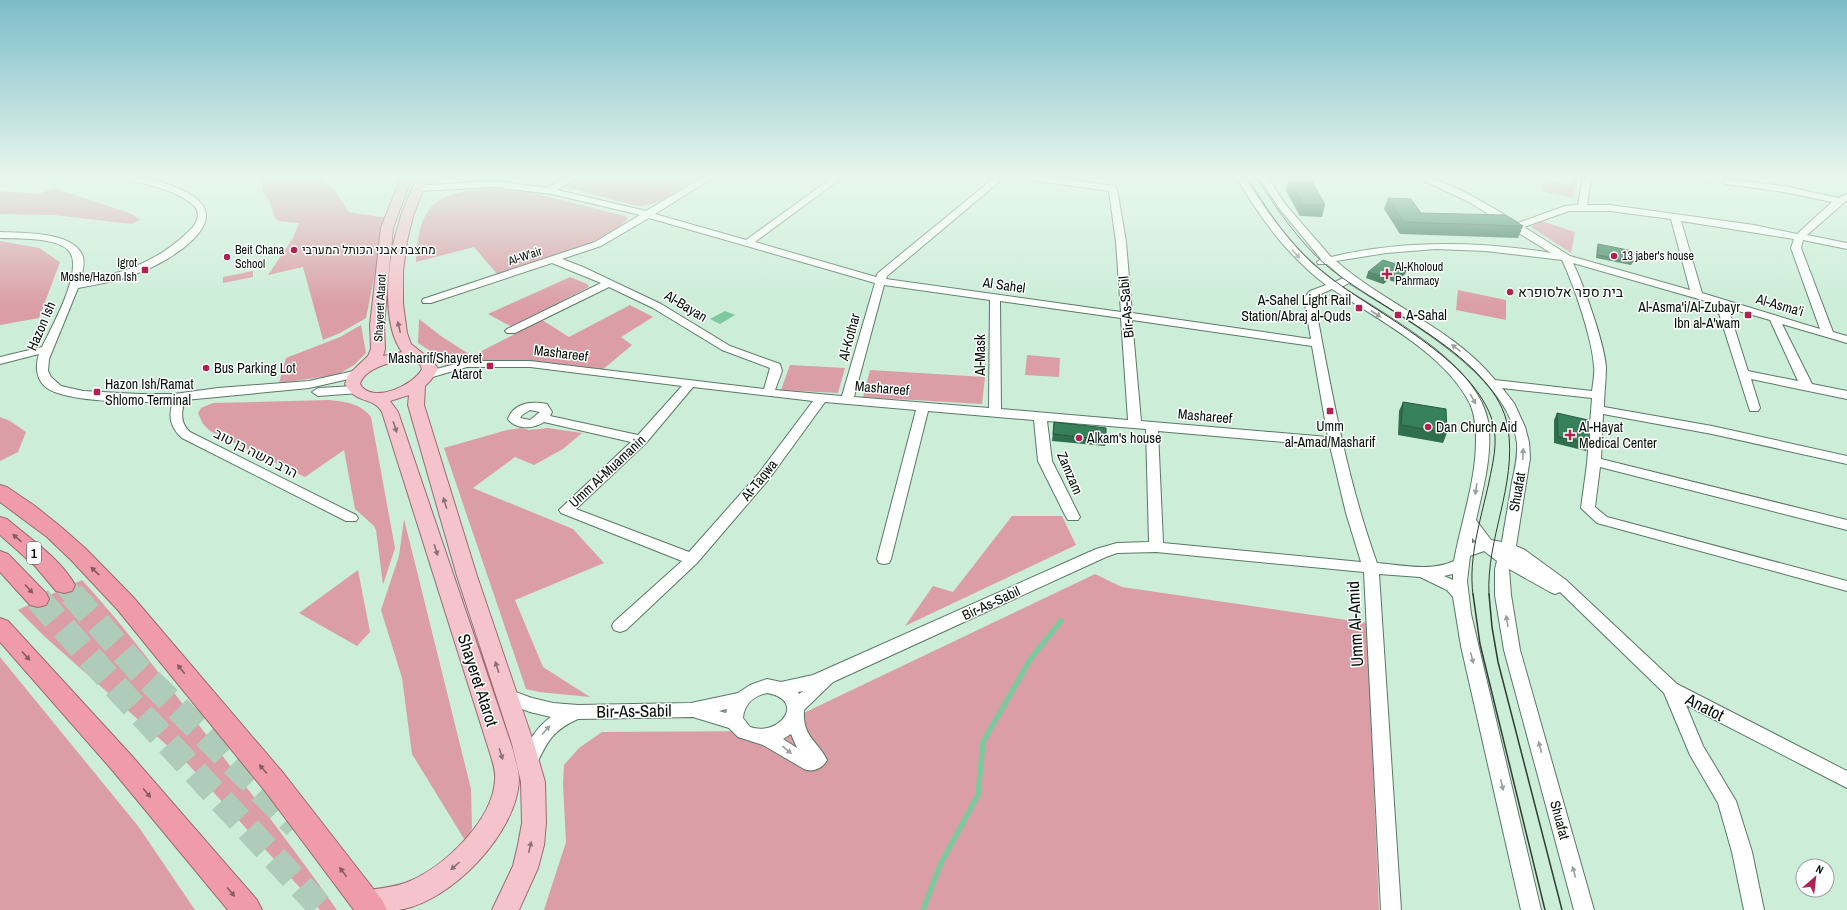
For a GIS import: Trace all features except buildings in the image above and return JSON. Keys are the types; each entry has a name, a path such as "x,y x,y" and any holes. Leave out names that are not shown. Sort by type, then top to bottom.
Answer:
{"highway":[{"path":"0,492 28,511 98,572 133,611 286,797 369,907"},
{"name":"1","path":"0,524 43,561 64,585"},
{"name":"1","path":"0,559 38,599"},
{"path":"0,627 122,763 247,910"}],"main road":[{"name":"Shayeret Atarot","path":"362,371 375,357 378,349 377,325 387,228 390,219"},
{"name":"Shayeret Atarot","path":"406,219 403,228 398,256 396,313 403,343 408,350 420,358"},
{"path":"411,356 420,358 429,365 423,380 396,395 364,393 353,385 362,371 388,358 411,356"},
{"name":"Shayeret Atarot","path":"423,380 416,405 467,576 528,763 535,802 531,845 518,884 505,910"},
{"name":"Shayeret Atarot","path":"364,393 386,405 390,412 505,764 507,780 501,805 492,822 467,855 452,869 419,890 369,907"},
{"path":"510,910 518,884"}],"street":[{"path":"75,286 111,279 153,264 165,257 188,238 202,219"},
{"name":"Al-W'air","path":"428,301 598,244 642,219"},
{"name":"Al Sahel","path":"666,219 880,281 1317,343"},
{"path":"748,243 781,219"},
{"path":"880,281 886,271 950,219"},
{"name":"Bir-As-Sabil","path":"1118,219 1121,242 1135,425"},
{"path":"1268,219 1289,248 1310,268 1331,285 1400,330 1434,356 1454,373 1475,402 1482,421 1482,449 1470,521 1461,559 1461,594 1468,642 1531,910"},
{"name":"Shuafat","path":"1293,219 1317,250 1346,275 1444,340 1482,371 1508,403 1519,427 1523,442 1523,458 1502,569 1502,595 1512,650 1584,910"},
{"path":"1506,219 1566,258 1574,275 1594,338 1600,366 1599,395 1594,461 1588,508 1602,520 1847,586"},
{"path":"1517,226 1536,219"},
{"path":"1676,219 1697,295"},
{"path":"1690,219 1847,246"},
{"path":"1819,219 1799,237 1796,248 1828,334"},
{"name":"Hazon Ish","path":"0,235 50,240 73,249 78,255 80,261 75,286 46,349 42,365 43,374 52,385 61,390 82,394 133,398 180,397 208,399 364,393"},
{"path":"1310,268 1328,260 1350,256 1412,247 1459,245 1509,249 1566,258"},
{"path":"1317,250 1332,255 1350,256"},
{"path":"1317,343 1309,298 1314,292 1331,285 1344,282 1346,275 1342,269 1344,265 1354,261 1400,253 1429,250 1479,250 1566,258"},
{"name":"Al-Asma'i","path":"1566,258 1847,340"},
{"name":"Al-Bayan","path":"554,260 579,268 657,306 726,348 776,366 776,371 768,393"},
{"name":"Al-Kothar","path":"847,400 880,281"},
{"path":"511,331 608,283"},
{"name":"Al-Mask","path":"995,298 995,413"},
{"path":"1721,303 1754,408"},
{"path":"1774,318 1807,387"},
{"name":"Umm Al-Amid","path":"1317,343 1335,442 1363,546 1371,568 1391,910"},
{"path":"0,361 46,349"},
{"name":"Mashareef","path":"423,380 467,364 530,364 768,393 1335,442"},
{"name":"Hazon Ish","path":"180,397 225,391 308,386 336,381 362,371"},
{"path":"1744,374 1847,395"},
{"path":"1493,383 1599,395"},
{"name":"Umm Al-Muamanin","path":"690,384 641,440 566,510 692,559"},
{"name":"הרב משה בן טוב","path":"180,397 175,418 181,431 351,518"},
{"name":"At-Taqwa","path":"620,626 692,559 764,476 821,398"},
{"path":"884,559 923,407"},
{"path":"1597,409 1712,430 1847,460"},
{"name":"Zamzam","path":"1040,417 1045,461 1058,490 1073,517"},
{"path":"542,418 641,440"},
{"path":"1152,427 1156,547"},
{"path":"1594,461 1847,525"},
{"name":"Anatot","path":"1470,521 1474,532 1487,545 1506,553 1583,605 1671,689 1847,780"},
{"path":"1461,559 1475,547 1487,545"},
{"name":"Bir-As-Sabil","path":"782,688 812,682 831,676 1101,553 1123,548 1156,547 1414,572 1446,571 1461,559"},
{"name":"Bir-As-Sabil","path":"1414,572 1442,580 1461,594"},
{"name":"Bir-As-Sabil","path":"796,712 807,696 831,676"},
{"path":"774,686 782,688 789,692 794,699 799,737 809,751 814,762 795,757 778,743 747,733 737,723 735,711 740,699 745,694 759,687 774,686"},
{"path":"1671,689 1696,750 1726,801 1742,852 1754,910"},
{"name":"Bir-As-Sabil","path":"507,696 530,706 578,712 691,710 740,699"},
{"name":"Bir-As-Sabil","path":"691,710 714,715 737,723"},
{"name":"Bir-As-Sabil","path":"528,763 535,745 551,724 578,712"},
{"path":"763,737 782,731 796,712"}],"shaded area":[{"path":"93,219 140,220 132,224"},
{"path":"276,219 387,219 385,236 375,273 366,318 340,333 323,340 303,267 268,275 293,238 299,223 278,221"},
{"path":"424,219 627,219 599,239 583,246 549,259 498,275 474,247 416,262 421,227"},
{"path":"1542,221 1575,232 1571,253 1531,227"},
{"path":"0,241 39,248 60,262 39,318 0,325"},
{"path":"253,271 253,277 223,283 223,277"},
{"path":"570,277 587,284 589,287 512,327 488,314"},
{"path":"1458,290 1506,300 1506,320 1456,310"},
{"path":"630,305 653,317 621,337 632,345 601,371 492,361 445,366 438,356 418,343 419,319 441,336 472,356 542,320 569,337"},
{"path":"725,311 735,315 720,324 710,319"},
{"path":"361,325 366,353 354,365 337,375 279,383 286,358 340,337"},
{"path":"1027,355 1060,358 1059,377 1025,375"},
{"path":"790,365 845,368 838,393 781,390"},
{"path":"870,370 985,377 982,404 863,397"},
{"path":"329,400 357,406 367,412 371,417 395,548 383,585 376,530 374,526 355,509 344,450 305,477 210,431 203,424 198,413 201,408 213,403"},
{"path":"0,417 10,421 26,432 18,452 0,461"},
{"path":"522,428 529,430 548,428 582,433 563,449 534,465 515,457 473,488 573,529 604,563 515,600 543,667 590,697 539,692 526,689 444,448 507,430"},
{"path":"1012,516 1062,516 1076,545 905,626 933,586 953,592"},
{"path":"404,519 471,789 472,829 466,842 412,754 402,678 381,610 399,556"},
{"path":"358,570 370,632 357,646 299,613"},
{"path":"1095,574 1122,587 1367,623 1379,910 544,910 566,842 563,784 564,765 579,748 602,732 766,731"},
{"path":"82,580 160,674 305,865 337,910 320,910 187,763 44,636 18,610"},
{"path":"0,657 138,826 195,910 0,910"}],"waterway":[{"path":"923,910 941,863 978,795 983,742 1031,658 1061,621"}],"tunnel":[{"path":"64,585 73,595"},
{"path":"72,594 139,670 296,826"},
{"path":"38,599 118,689 323,910"}],"tram line":[{"path":"1275,219 1311,262 1347,290 1422,340 1445,358 1466,378 1483,400 1493,423 1495,445 1489,482 1476,538 1472,567 1473,595"},
{"path":"1285,219 1316,256 1327,266 1432,336 1459,357 1482,379 1499,402 1508,428 1510,449 1505,491 1492,553 1489,574 1489,594"},
{"path":"1473,594 1480,644 1545,910"},
{"path":"1489,594 1492,627 1498,662 1562,910"}],"place":[{"name":"מחצבת אבני הכותל המערבי","path":"294,250"},
{"name":"13 jaber's house","path":"1614,256"},
{"name":"Beit Chana School","path":"227,257"},
{"name":"Igrot Moshe/Hazon Ish","path":"145,270"},
{"name":"Al-Kholoud Pahrmacy","path":"1387,274"},
{"name":"בית ספר אלסופרא","path":"1510,292"},
{"name":"A-Sahel Light Rail Station/Abraj al-Quds","path":"1359,308"},
{"name":"A-Sahal","path":"1398,315"},
{"name":"Al-Asma'i/Al-Zubayr Ibn al-A'wam","path":"1748,315"},
{"name":"Masharif/Shayeret Atarot","path":"490,366"},
{"name":"Bus Parking Lot","path":"206,368"},
{"name":"Hazon Ish/Ramat Shlomo Terminal","path":"97,392"},
{"name":"Umm al-Amad/Masharif","path":"1330,411"},
{"name":"Dan Church Aid","path":"1428,427"},
{"name":"Al-Hayat Medical Center","path":"1570,435"},
{"name":"Alkam's house","path":"1079,438"}]}
